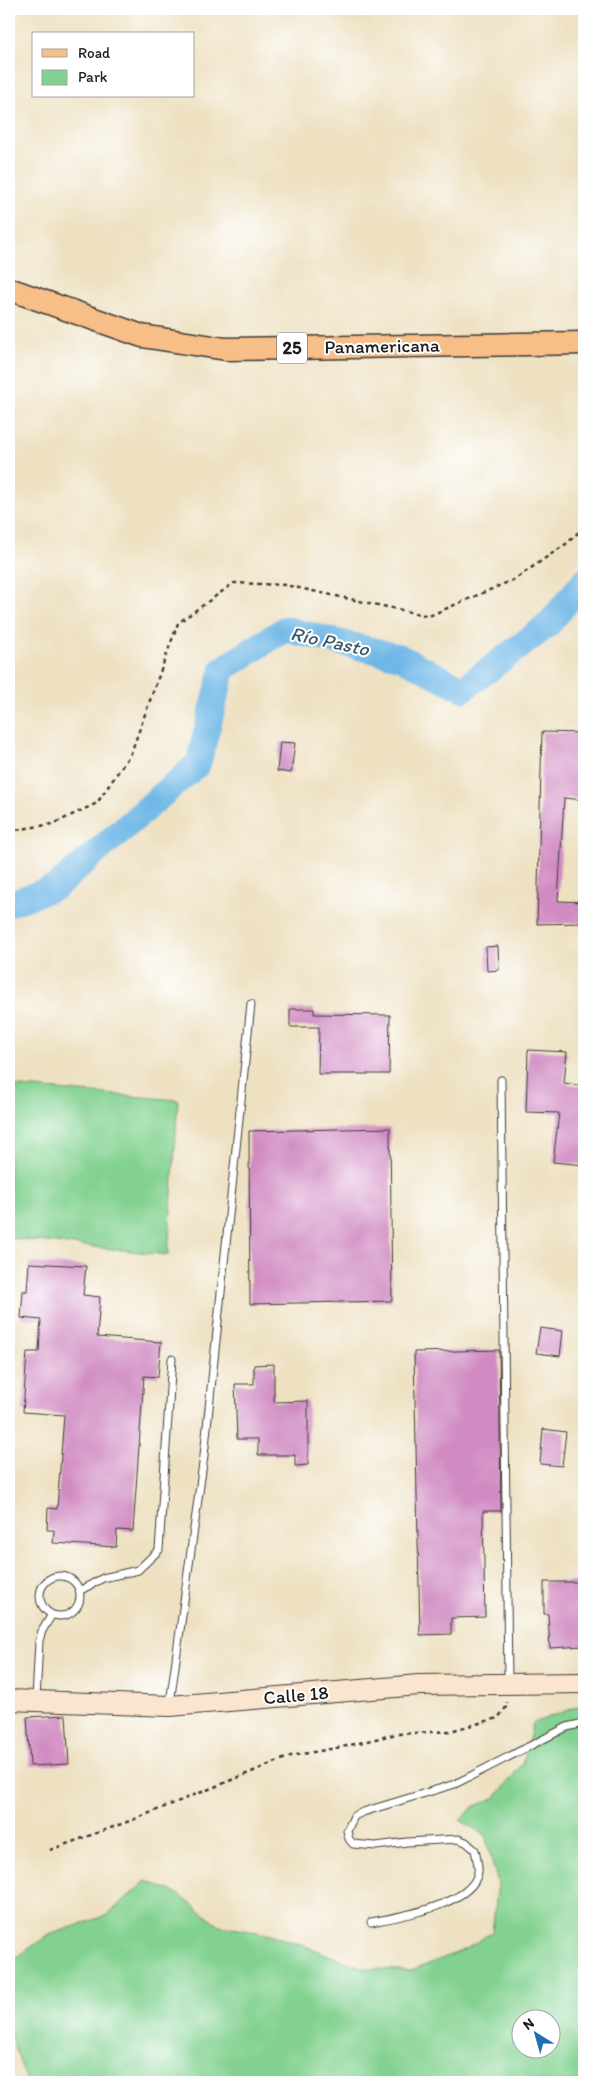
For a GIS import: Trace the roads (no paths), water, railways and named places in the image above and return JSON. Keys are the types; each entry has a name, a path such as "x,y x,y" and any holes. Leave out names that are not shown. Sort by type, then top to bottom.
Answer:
{"main road":[{"name":"Panamericana","path":"9,289 142,336 226,349 584,343"},
{"name":"Calle 18","path":"9,1700 170,1706 419,1685 508,1682 584,1683"}],"lane":[{"path":"170,1706 204,1456 251,1004"},
{"path":"500,1080 508,1682"},
{"path":"80,1590 103,1578 138,1570 159,1550 172,1359"},
{"path":"53,1576 70,1577 80,1590 79,1606 67,1616 51,1616 40,1603 41,1587 53,1576"},
{"path":"36,1700 40,1641 42,1631 51,1616"},
{"path":"371,1922 426,1911 469,1890 479,1872 475,1850 466,1842 458,1840 407,1842 376,1846 354,1844 349,1839 347,1831 354,1816 455,1784 567,1727 584,1723"}],"waterway":[{"name":"Río Pasto","path":"9,904 56,887 198,764 223,669 285,629 400,657 463,689 548,625 584,581"}]}
